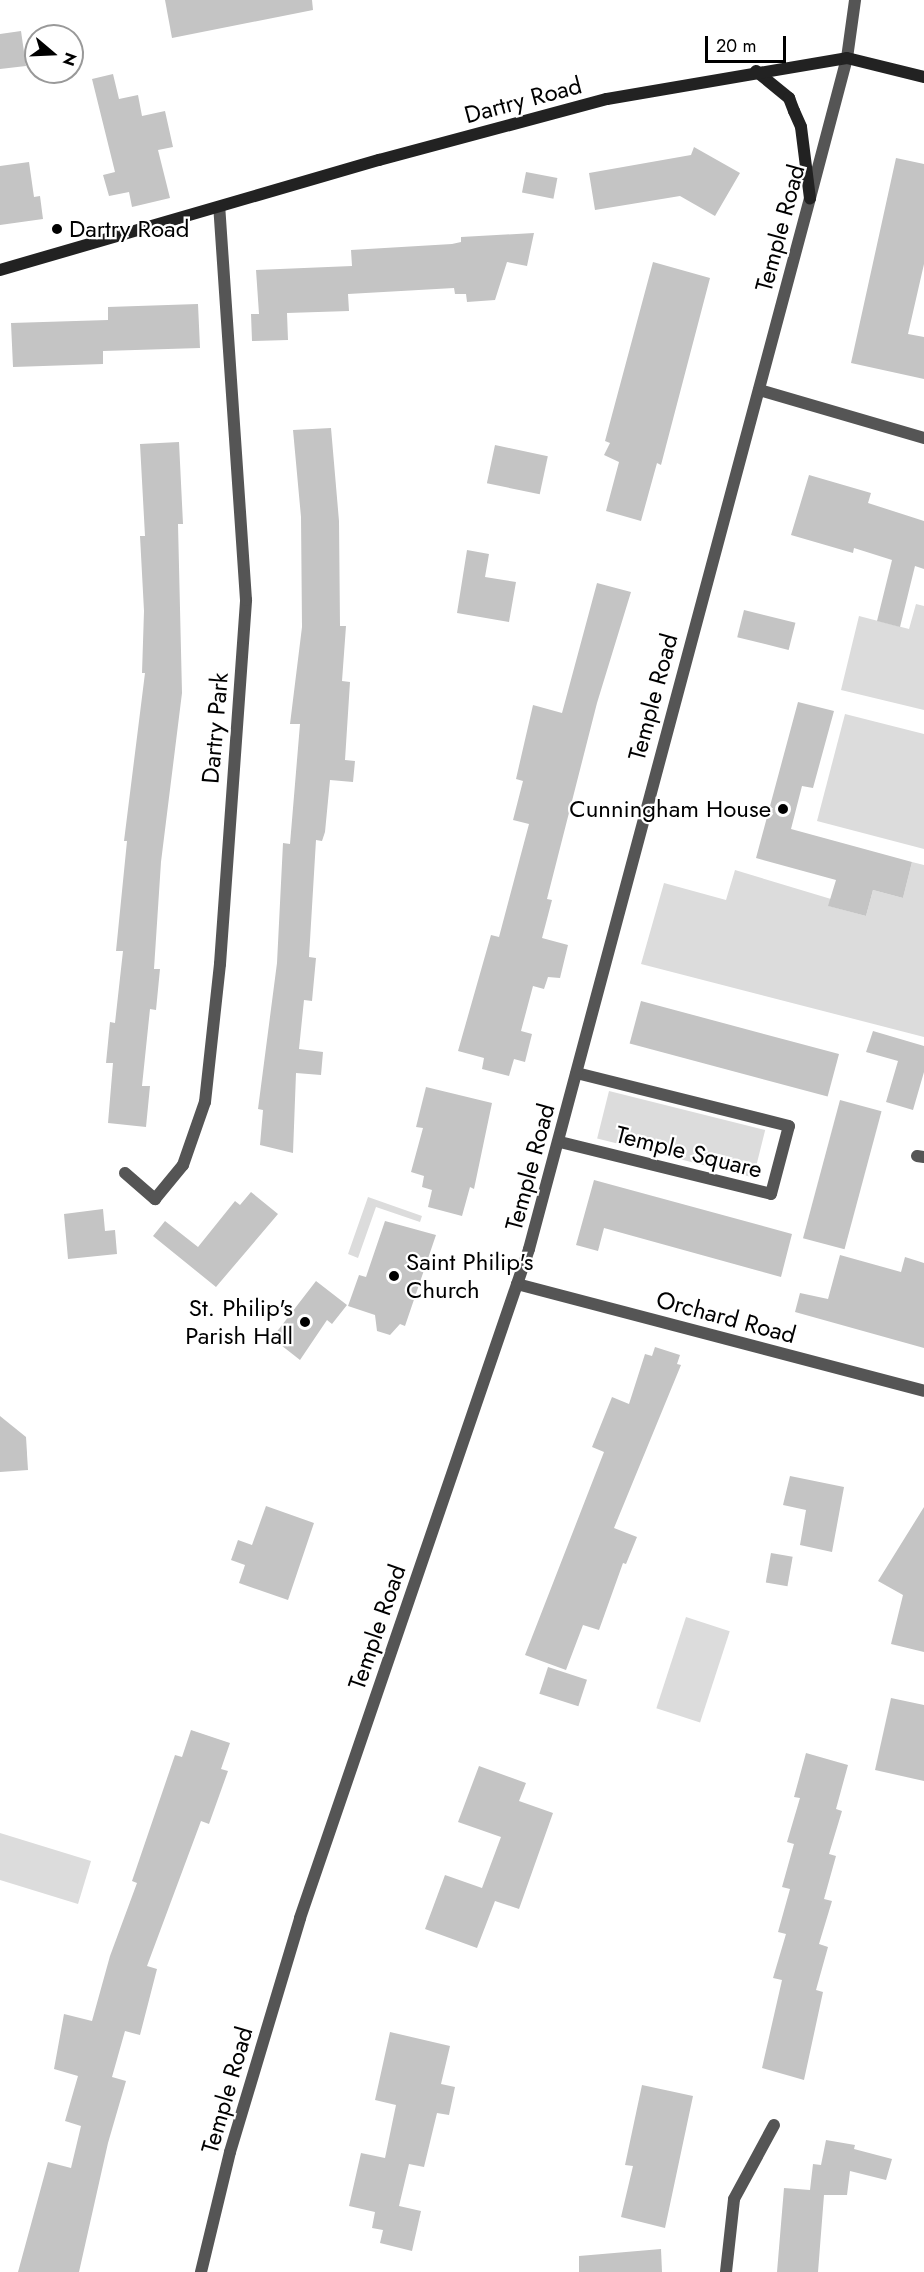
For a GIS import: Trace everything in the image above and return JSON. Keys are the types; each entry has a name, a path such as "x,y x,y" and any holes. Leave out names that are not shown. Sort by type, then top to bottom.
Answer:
{"main road":[{"name":"Dartry Road","path":"0,270 607,99 756,71 847,58 924,77"},
{"path":"756,71 789,98 798,119 810,198"}],"street":[{"name":"Temple Road","path":"201,2272 230,2152 300,1918 517,1284 560,1142 705,582 759,390 847,58 855,0"},
{"name":"Dartry Park","path":"125,1173 155,1199 183,1165 205,1102 220,964 246,600 219,207"},
{"path":"759,390 924,438"},
{"name":"Temple Square","path":"560,1142 771,1194 789,1125 577,1073"},
{"name":"Orchard Road","path":"517,1284 924,1391"},
{"path":"726,2272 734,2199 774,2125"}],"shaded area":[{"path":"916,604 924,606 924,710 841,690 859,616 909,629"},
{"path":"845,714 924,734 924,849 817,821"},
{"path":"912,862 924,865 924,1037 641,964 664,883 726,900 735,870 831,899 829,906 866,916 873,890 903,898"},
{"path":"609,1091 765,1130 753,1177 597,1139"},
{"path":"368,1197 422,1216 420,1222 376,1207 358,1258 348,1254"},
{"path":"686,1617 730,1631 700,1723 656,1708"},
{"path":"0,1833 91,1861 78,1904 0,1880"}],"building":[{"path":"165,0 312,0 313,10 172,38"},
{"path":"21,31 24,66 0,69 0,34"},
{"path":"113,74 119,99 138,95 142,116 165,111 173,147 158,150 170,198 132,207 129,192 109,196 103,175 115,172 92,79"},
{"path":"694,147 740,173 715,216 680,196 595,210 589,173 691,155"},
{"path":"896,158 924,164 924,264 908,334 924,337 924,379 851,363"},
{"path":"29,162 34,197 40,196 43,219 0,225 0,166"},
{"path":"526,172 557,178 553,199 522,193"},
{"path":"534,233 527,266 507,262 495,300 467,302 466,294 455,294 454,288 348,294 349,311 287,313 288,340 252,341 251,314 259,314 256,270 352,266 351,250 452,244 461,242 461,237"},
{"path":"653,262 710,278 661,465 657,463 641,521 606,511 619,462 604,455 610,443 605,441"},
{"path":"198,304 200,348 103,351 103,364 13,367 11,323 108,320 108,307"},
{"path":"331,428 339,521 340,626 346,626 342,681 350,682 345,760 355,761 353,782 330,780 325,832 322,841 316,840 309,957 316,958 312,1001 304,1000 299,1049 323,1052 321,1075 296,1073 293,1153 260,1145 263,1110 258,1109 277,963 283,843 290,844 300,724 290,724 302,627 301,517 293,430"},
{"path":"179,442 183,524 178,524 182,693 161,862 154,969 160,969 156,1010 150,1009 142,1086 150,1086 146,1127 108,1123 113,1063 106,1063 110,1022 115,1023 123,951 116,951 127,841 124,841 145,673 142,673 144,611 140,536 145,536 140,444"},
{"path":"495,445 548,456 540,494 487,483"},
{"path":"809,475 871,493 868,503 924,521 924,569 915,566 900,627 877,621 892,560 854,548 853,553 791,535"},
{"path":"467,550 489,554 485,577 516,582 509,622 457,613"},
{"path":"597,583 631,592 597,703 547,899 552,900 542,938 568,945 560,978 548,977 544,989 533,986 521,1031 532,1034 525,1062 514,1059 509,1076 482,1069 484,1058 458,1051 491,935 499,937 529,824 513,820 523,781 516,779 533,705 562,713"},
{"path":"744,610 795,623 789,650 737,637"},
{"name":"Cunningham House","path":"798,702 834,711 813,788 802,786 791,829 912,862 903,898 873,890 866,916 828,906 836,880 756,858"},
{"path":"641,1001 839,1054 828,1097 630,1044"},
{"path":"873,1031 924,1046 924,1072 913,1110 886,1102 898,1061 866,1052"},
{"path":"426,1087 492,1103 474,1189 470,1187 462,1216 428,1207 432,1190 422,1187 424,1176 411,1172 423,1128 416,1127"},
{"path":"840,1100 882,1111 845,1249 803,1238"},
{"path":"594,1180 792,1234 781,1277 604,1228 598,1251 576,1245"},
{"path":"251,1192 278,1214 216,1287 153,1236 165,1221 198,1247 235,1201 240,1205"},
{"path":"103,1209 105,1231 115,1230 117,1254 68,1259 64,1214"},
{"name":"Saint Philip's Church","path":"385,1221 436,1235 405,1326 400,1324 390,1335 377,1331 375,1315 348,1306 359,1275 366,1277"},
{"path":"840,1255 901,1272 905,1257 924,1263 924,1348 795,1312 800,1293 828,1299"},
{"name":"St. Philip's Parish Hall","path":"316,1281 347,1305 332,1324 327,1320 300,1360 272,1338"},
{"path":"655,1347 680,1355 677,1364 681,1365 614,1528 637,1537 626,1564 623,1563 599,1630 583,1625 566,1670 525,1655 604,1452 592,1447 612,1397 629,1404 645,1354 652,1356"},
{"path":"0,1416 26,1437 28,1470 0,1472"},
{"path":"790,1476 844,1487 832,1552 800,1545 806,1510 783,1505"},
{"path":"266,1506 314,1523 288,1600 239,1583 245,1565 231,1560 238,1540 252,1545"},
{"path":"924,1507 924,1652 891,1644 903,1595 878,1581"},
{"path":"771,1553 793,1557 787,1586 766,1583"},
{"path":"548,1667 587,1680 578,1706 539,1694"},
{"path":"891,1698 924,1705 924,1781 875,1770"},
{"path":"191,1730 230,1743 221,1769 228,1771 209,1824 201,1821 147,1966 157,1969 140,2035 125,2031 112,2077 126,2081 108,2143 79,2272 18,2272 48,2162 71,2168 81,2126 65,2121 78,2076 54,2069 64,2014 92,2021 110,1956 137,1883 132,1881 175,1755 182,1757"},
{"path":"806,1753 848,1765 836,1809 842,1811 829,1854 836,1856 824,1899 832,1901 819,1944 828,1947 816,1990 823,1992 804,2080 762,2068 782,1980 773,1978 786,1934 778,1932 790,1889 782,1887 794,1844 787,1842 800,1798 794,1797"},
{"path":"479,1766 526,1783 519,1801 553,1813 519,1909 495,1901 477,1948 425,1929 445,1875 482,1888 501,1837 458,1822"},
{"path":"390,2032 450,2046 441,2084 455,2087 449,2115 437,2113 424,2167 409,2164 399,2206 421,2211 412,2251 380,2243 383,2230 372,2228 375,2212 349,2206 361,2153 385,2158 396,2105 375,2100"},
{"path":"642,2085 693,2096 665,2228 621,2217 633,2166 625,2165"},
{"path":"826,2140 855,2145 854,2149 892,2159 886,2180 850,2171 847,2195 824,2195 818,2272 777,2272 784,2188 810,2190 813,2164 821,2165"},
{"path":"661,2249 662,2272 579,2272 579,2256"}],"place":[{"name":"Dartry Road","path":"57,229"},
{"name":"Cunningham House","path":"783,809"},
{"name":"Saint Philip's Church","path":"394,1276"},
{"name":"St. Philip's Parish Hall","path":"305,1322"}]}
